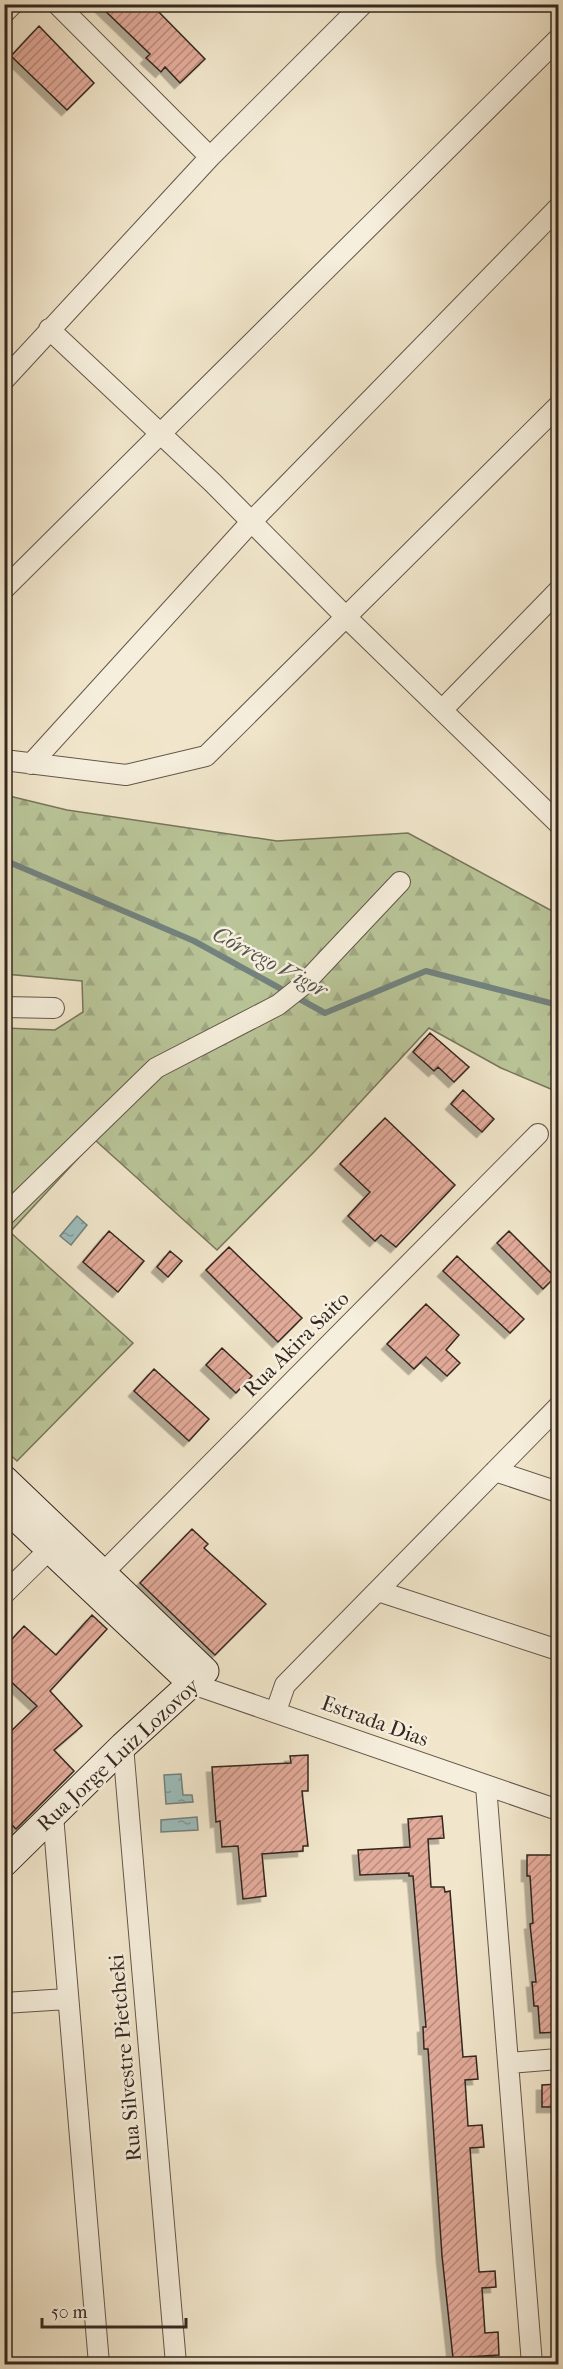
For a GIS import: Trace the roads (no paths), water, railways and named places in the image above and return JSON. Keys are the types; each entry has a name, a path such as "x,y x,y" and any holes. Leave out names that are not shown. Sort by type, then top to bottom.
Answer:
{"street":[{"path":"4,13 13,4"},
{"path":"57,4 210,157"},
{"path":"4,380 210,157 363,4"},
{"path":"4,589 558,39"},
{"path":"31,764 252,521 558,208"},
{"path":"49,329 252,521 442,710 555,812"},
{"path":"4,760 126,776 206,756 558,406"},
{"path":"442,710 558,591"},
{"path":"4,1216 156,1068 278,1005 302,986 400,882"},
{"path":"4,1007 54,1008"},
{"name":"Rua Akira Saito","path":"96,1580 538,1134"},
{"path":"276,1712 285,1685 558,1407"},
{"path":"495,1472 558,1492"},
{"path":"4,1479 57,1542 199,1678"},
{"path":"4,1506 57,1542"},
{"path":"4,1594 57,1542"},
{"path":"378,1591 558,1650"},
{"name":"Estrada Dias","path":"199,1678 276,1712 558,1810"},
{"name":"Rua Jorge Luiz Lozovoy","path":"4,1863 123,1746 199,1678"},
{"name":"Rua Silvestre Pietcheki","path":"123,1746 176,2364"},
{"path":"486,1786 532,2364"},
{"path":"53,1815 99,2364"},
{"path":"4,2003 67,1999"},
{"path":"509,2063 558,2059"}],"water":[{"path":"77,1216 87,1225 71,1245 60,1236"},
{"path":"181,1774 183,1795 192,1795 193,1802 166,1804 164,1775"},
{"path":"197,1817 198,1830 161,1832 161,1820"}],"waterway":[{"name":"Córrego Vigor","path":"4,860 194,941 325,1013 426,971 558,1005"}]}
